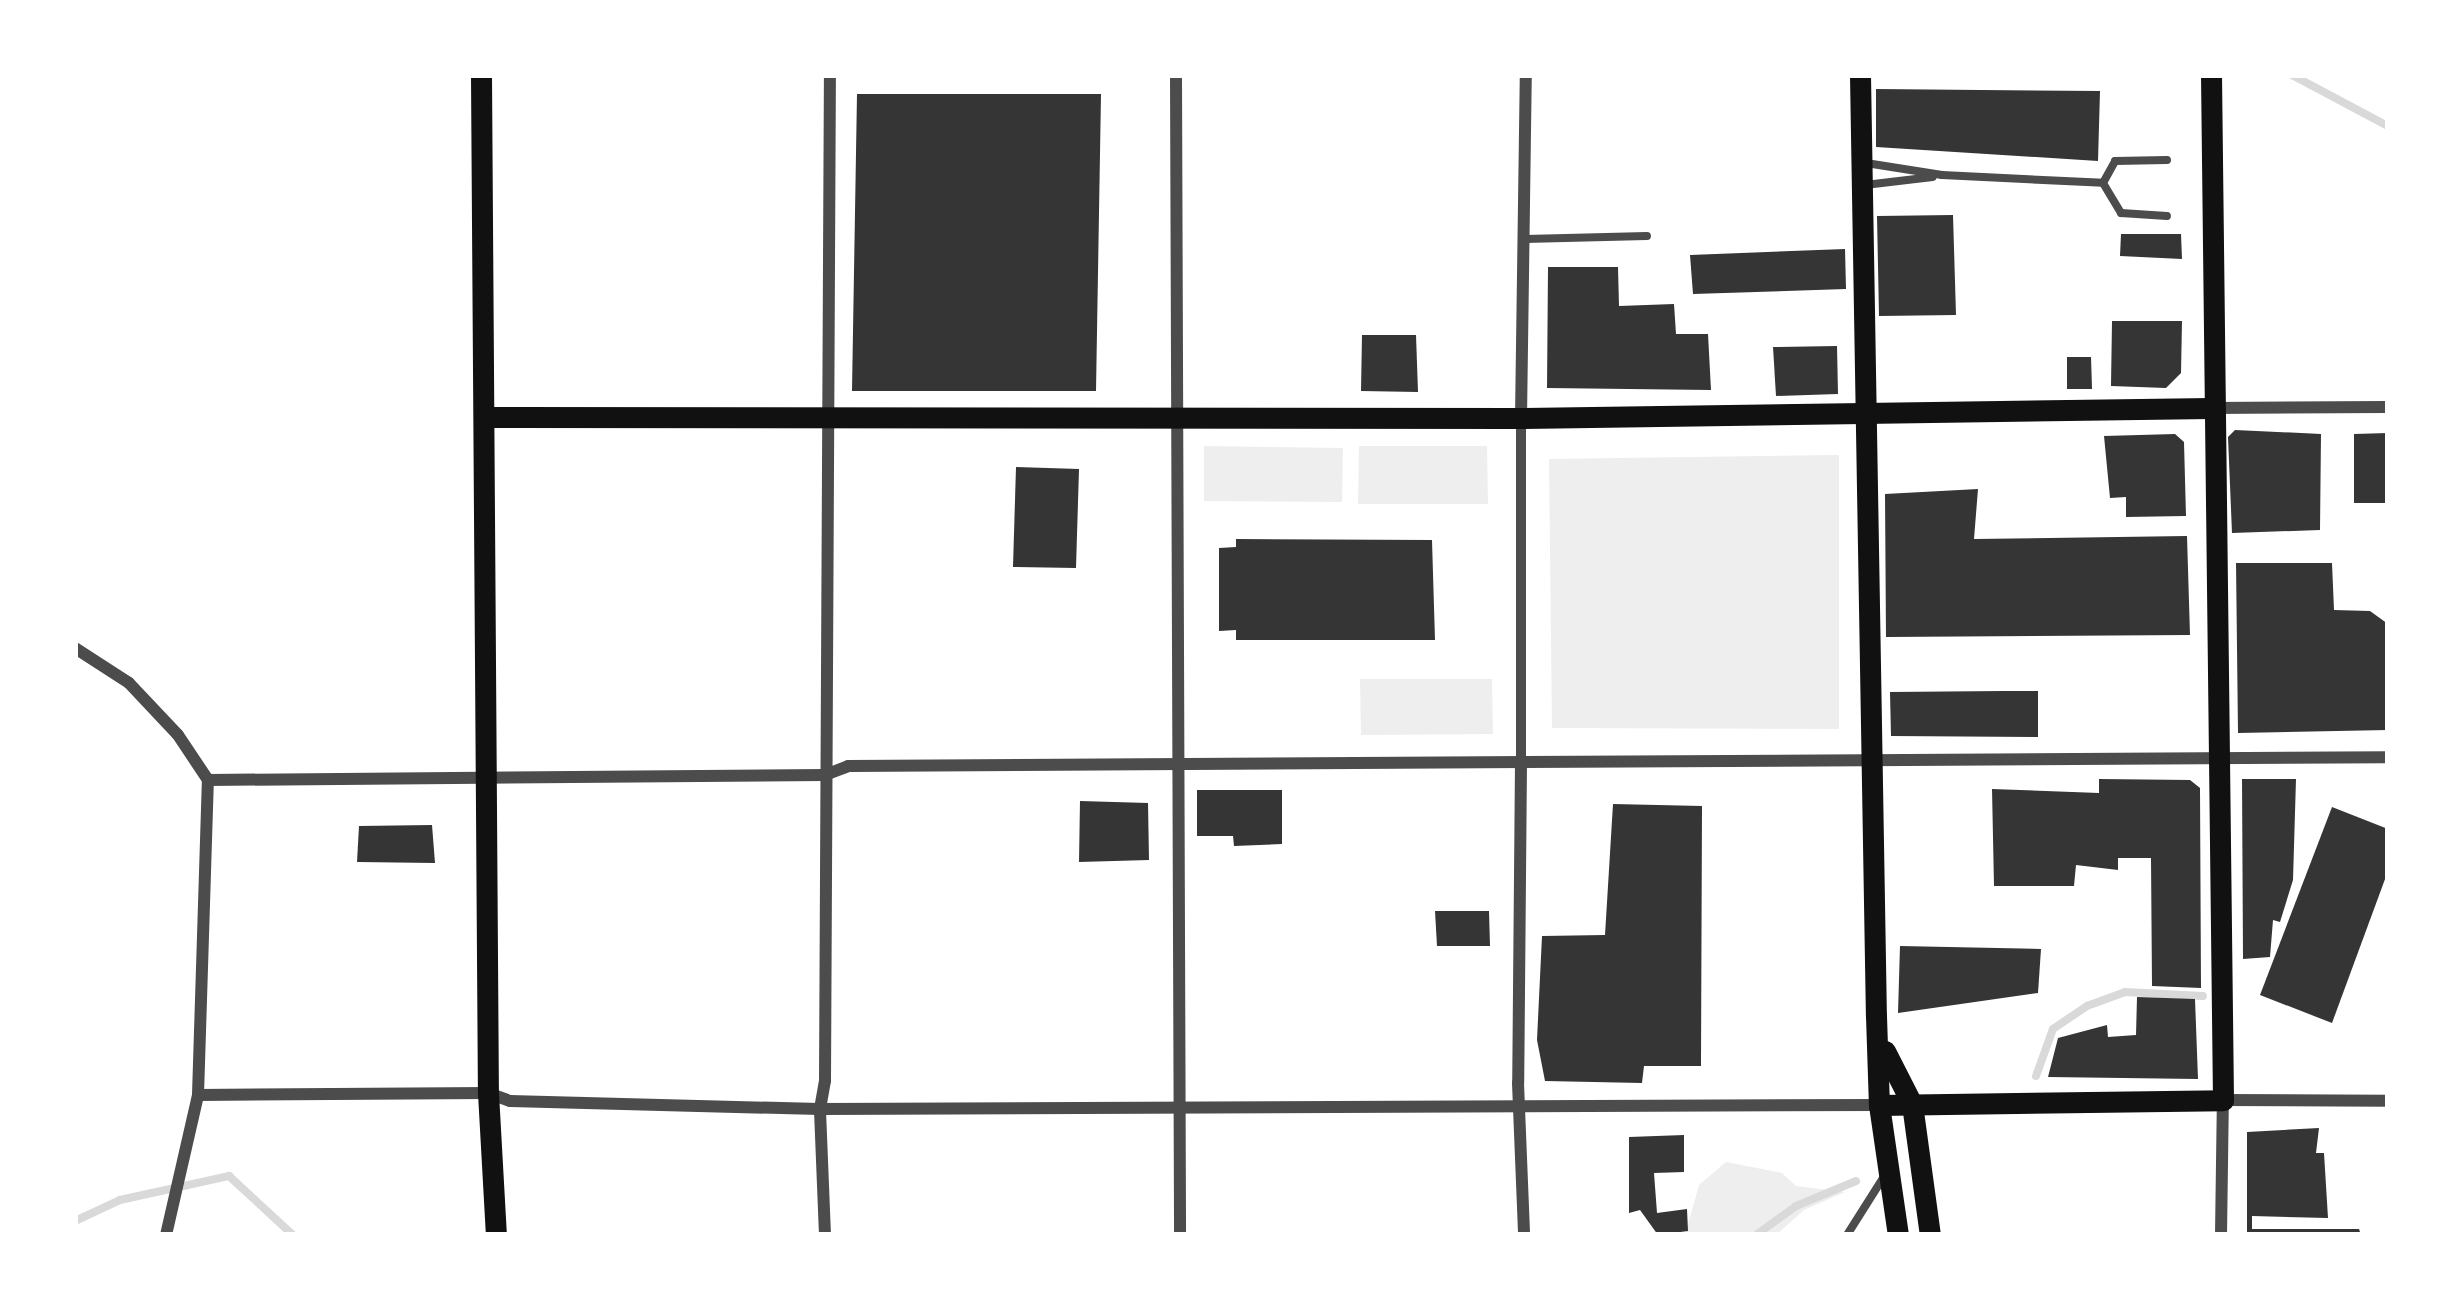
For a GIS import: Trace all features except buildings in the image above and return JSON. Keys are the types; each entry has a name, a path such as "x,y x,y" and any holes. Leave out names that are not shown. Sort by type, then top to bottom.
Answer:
{"main road":[{"path":"481,75 488,1093 496,1235"},
{"path":"1860,75 1876,1016 1880,1105 1898,1235"},
{"path":"1880,1105 2223,1100 2211,409 2211,75"},
{"path":"484,417 1174,414 1521,418 2211,409"},
{"path":"1876,1016 1890,1069 1912,1104 1930,1235"}],"street":[{"path":"825,1235 820,1109 830,75"},
{"path":"1176,75 1180,1235"},
{"path":"1524,1235 1519,1106 1526,75"},
{"path":"2211,409 2388,407"},
{"path":"75,648 129,683 178,735 208,780 198,1095 166,1235"},
{"path":"208,780 485,782 825,775 848,766 2388,757"},
{"path":"198,1095 488,1093 510,1101 820,1109 1880,1105"},
{"path":"2222,1235 2223,1100 2388,1101"}],"lane":[{"path":"2103,183 2115,161 2167,160"},
{"path":"1863,174 1942,175"},
{"path":"1863,174 2103,183"},
{"path":"2103,183 2121,213 2168,216"},
{"path":"1523,239 1647,236"},
{"path":"1847,1235 1887,1172"}],"shaded area":[{"path":"1204,446 1343,448 1342,502 1204,501"},
{"path":"1359,446 1487,446 1488,504 1358,504"},
{"path":"1839,455 1839,729 1552,728 1549,459"},
{"path":"1360,679 1492,679 1493,734 1361,735"},
{"path":"1726,1162 1782,1173 1796,1186 1845,1192 1804,1210 1776,1235 1685,1235 1699,1185"}],"waterway":[{"path":"2292,75 2388,126"},
{"path":"2036,1076 2053,1029 2087,1006 2125,992 2203,996"},
{"path":"75,1221 120,1200 229,1176 293,1235"},
{"path":"1756,1235 1796,1206 1856,1181"}]}
